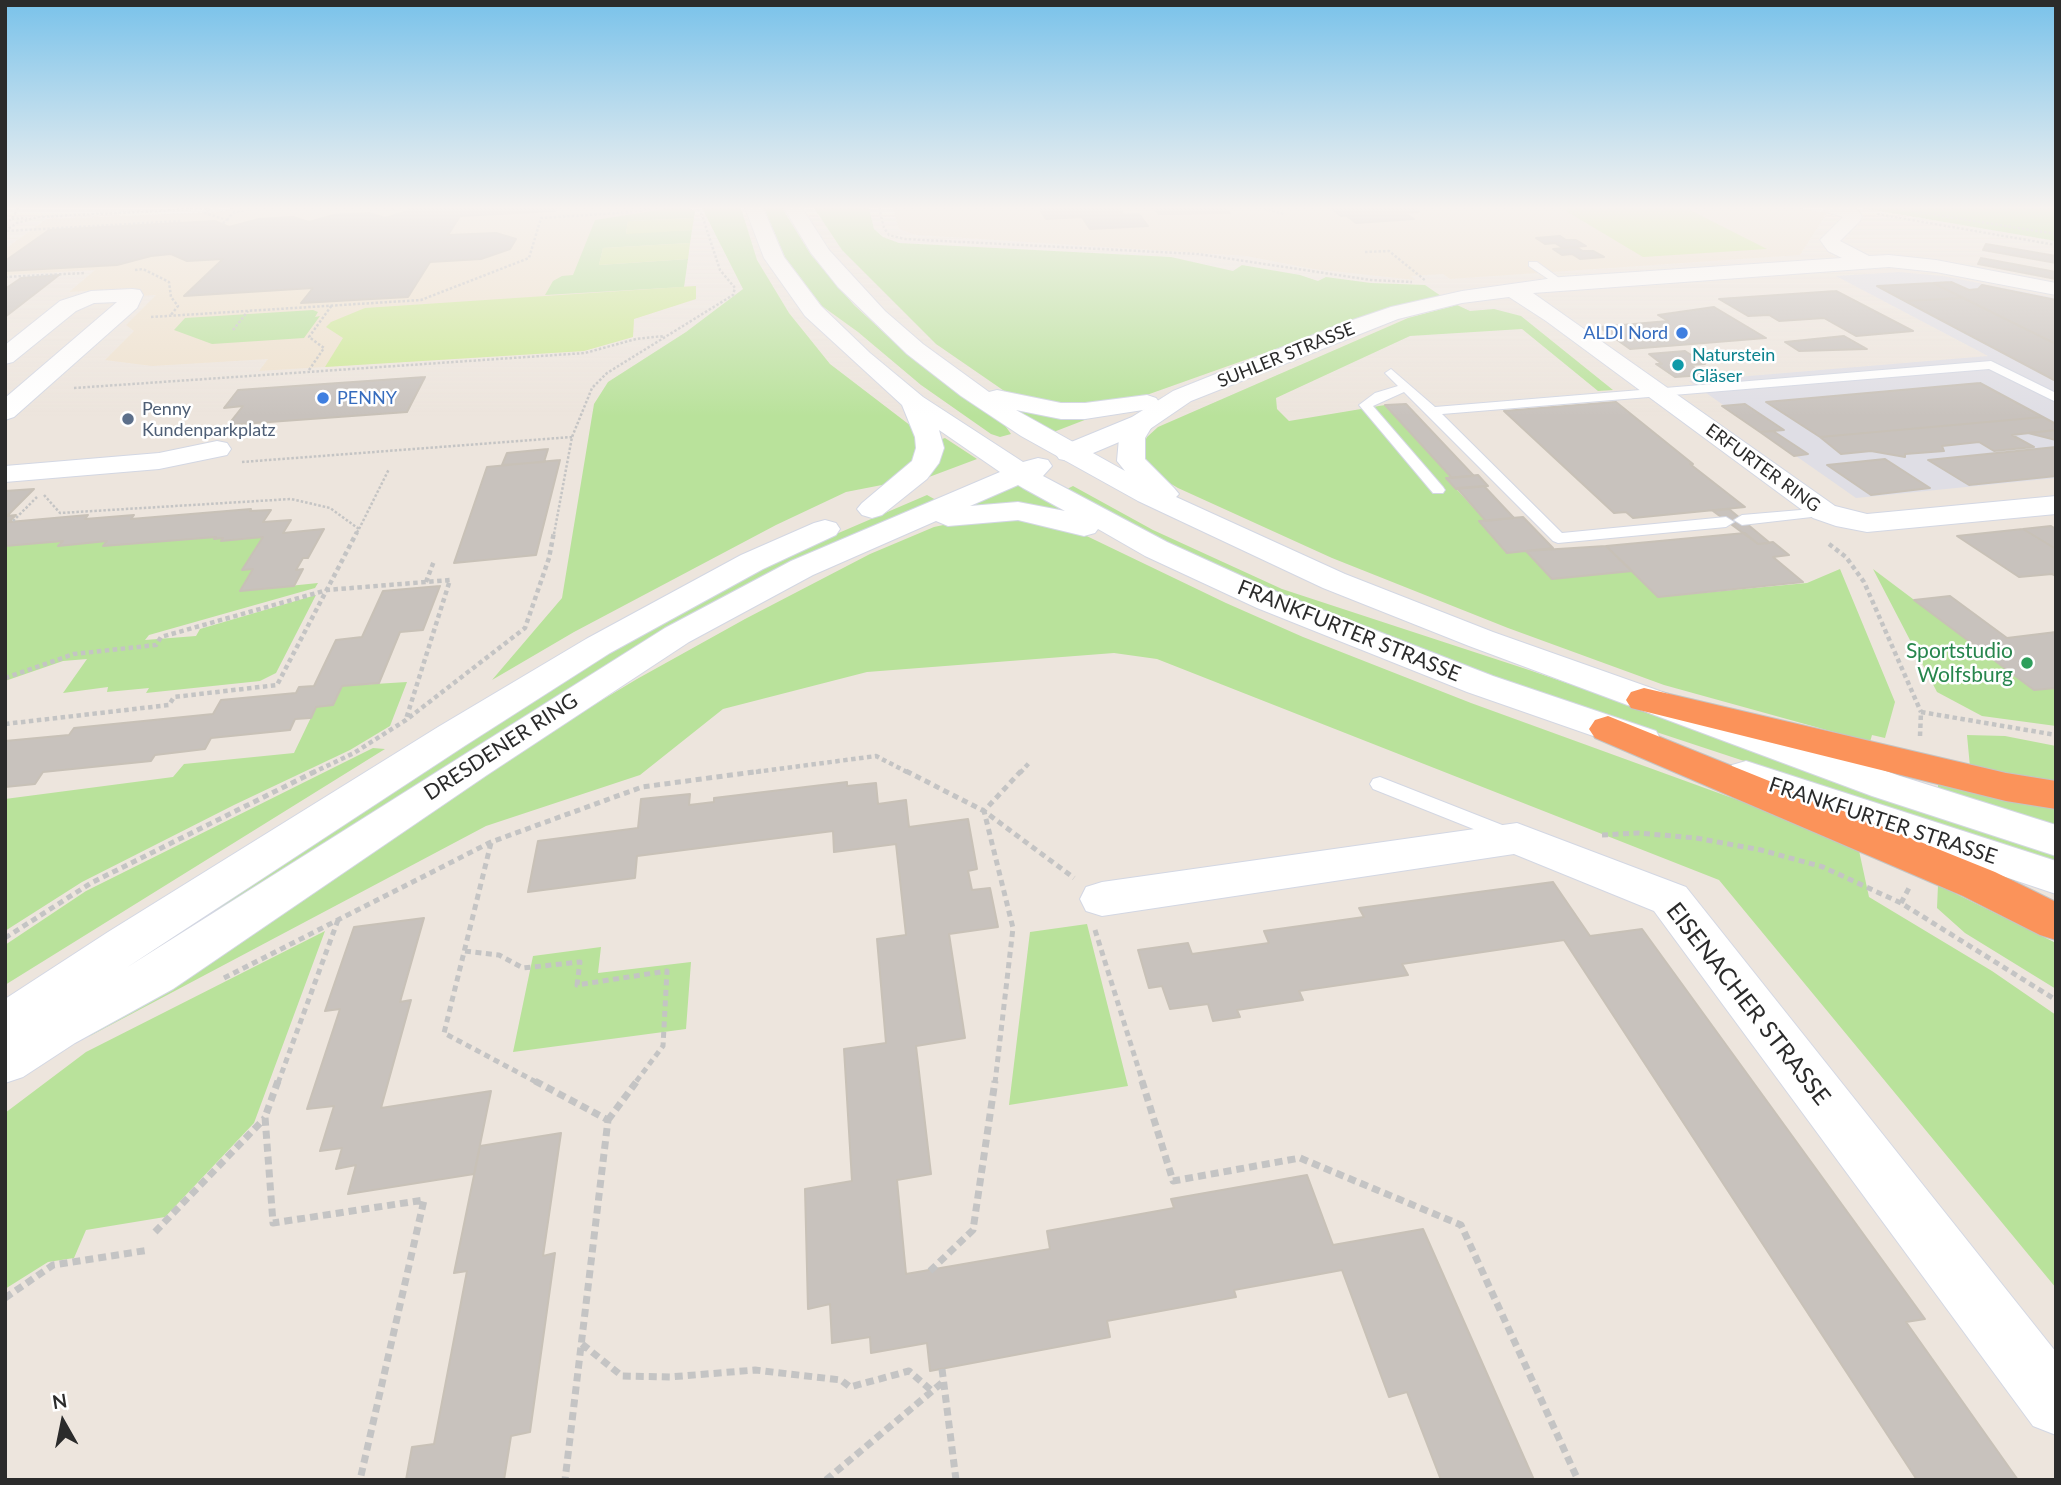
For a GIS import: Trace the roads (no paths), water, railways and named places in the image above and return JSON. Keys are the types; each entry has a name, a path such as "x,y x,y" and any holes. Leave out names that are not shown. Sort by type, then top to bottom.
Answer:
{"highway":[{"path":"1644,700 2006,788 2056,794"},
{"path":"1608,729 1979,884 2056,922"}],"street":[{"name":"FRANKFURTER STRASSE","path":"788,277 813,311 862,358 914,402 1009,467 1156,549 1269,601 1480,684 2056,878"},
{"name":"FRANKFURTER STRASSE","path":"841,277 853,292 915,349 970,391 1058,447 1183,512 1334,581 1481,639 1886,786 2056,841"},
{"name":"SUHLER STRASSE","path":"1009,467 1391,314 1451,299 1512,289 1644,277"},
{"name":"SUHLER STRASSE","path":"1992,277 2056,289"},
{"name":"ERFURTER RING","path":"1512,289 1835,516 1867,523 2056,505"},
{"path":"5,357 68,306 91,297 132,295 129,303 5,412"},
{"path":"5,381 31,390"},
{"path":"970,391 1037,408 1144,413 1132,438 1131,460 1142,475 1183,512"},
{"path":"883,518 925,463 930,449 914,402"},
{"path":"5,474 159,461 216,449"},
{"name":"DRESDENER RING","path":"5,1026 147,930 598,646 752,562 883,518 1009,467"},
{"path":"883,518 1018,511 1049,516 1156,549"},
{"name":"DRESDENER RING","path":"5,1061 58,1028 156,975 462,772 677,635 802,568 883,518"},
{"path":"1097,910 1517,838"},
{"name":"EISENACHER STRASSE","path":"1517,838 1670,899 2056,1403"}],"lane":[{"path":"1553,277 1562,283"},
{"path":"1432,411 1991,365 2056,398"},
{"path":"1391,373 1558,538 1726,522"},
{"path":"1406,387 1380,396 1365,405 1438,491"},
{"path":"1742,520 1835,516"},
{"path":"1380,784 1517,838"}],"place":[{"name":"ALDI Nord","path":"1682,333"},
{"name":"Naturstein Gläser","path":"1678,365"},
{"name":"PENNY","path":"323,398"},
{"name":"Penny Kundenparkplatz","path":"128,419"},
{"name":"Sportstudio Wolfsburg","path":"2027,663"}]}
